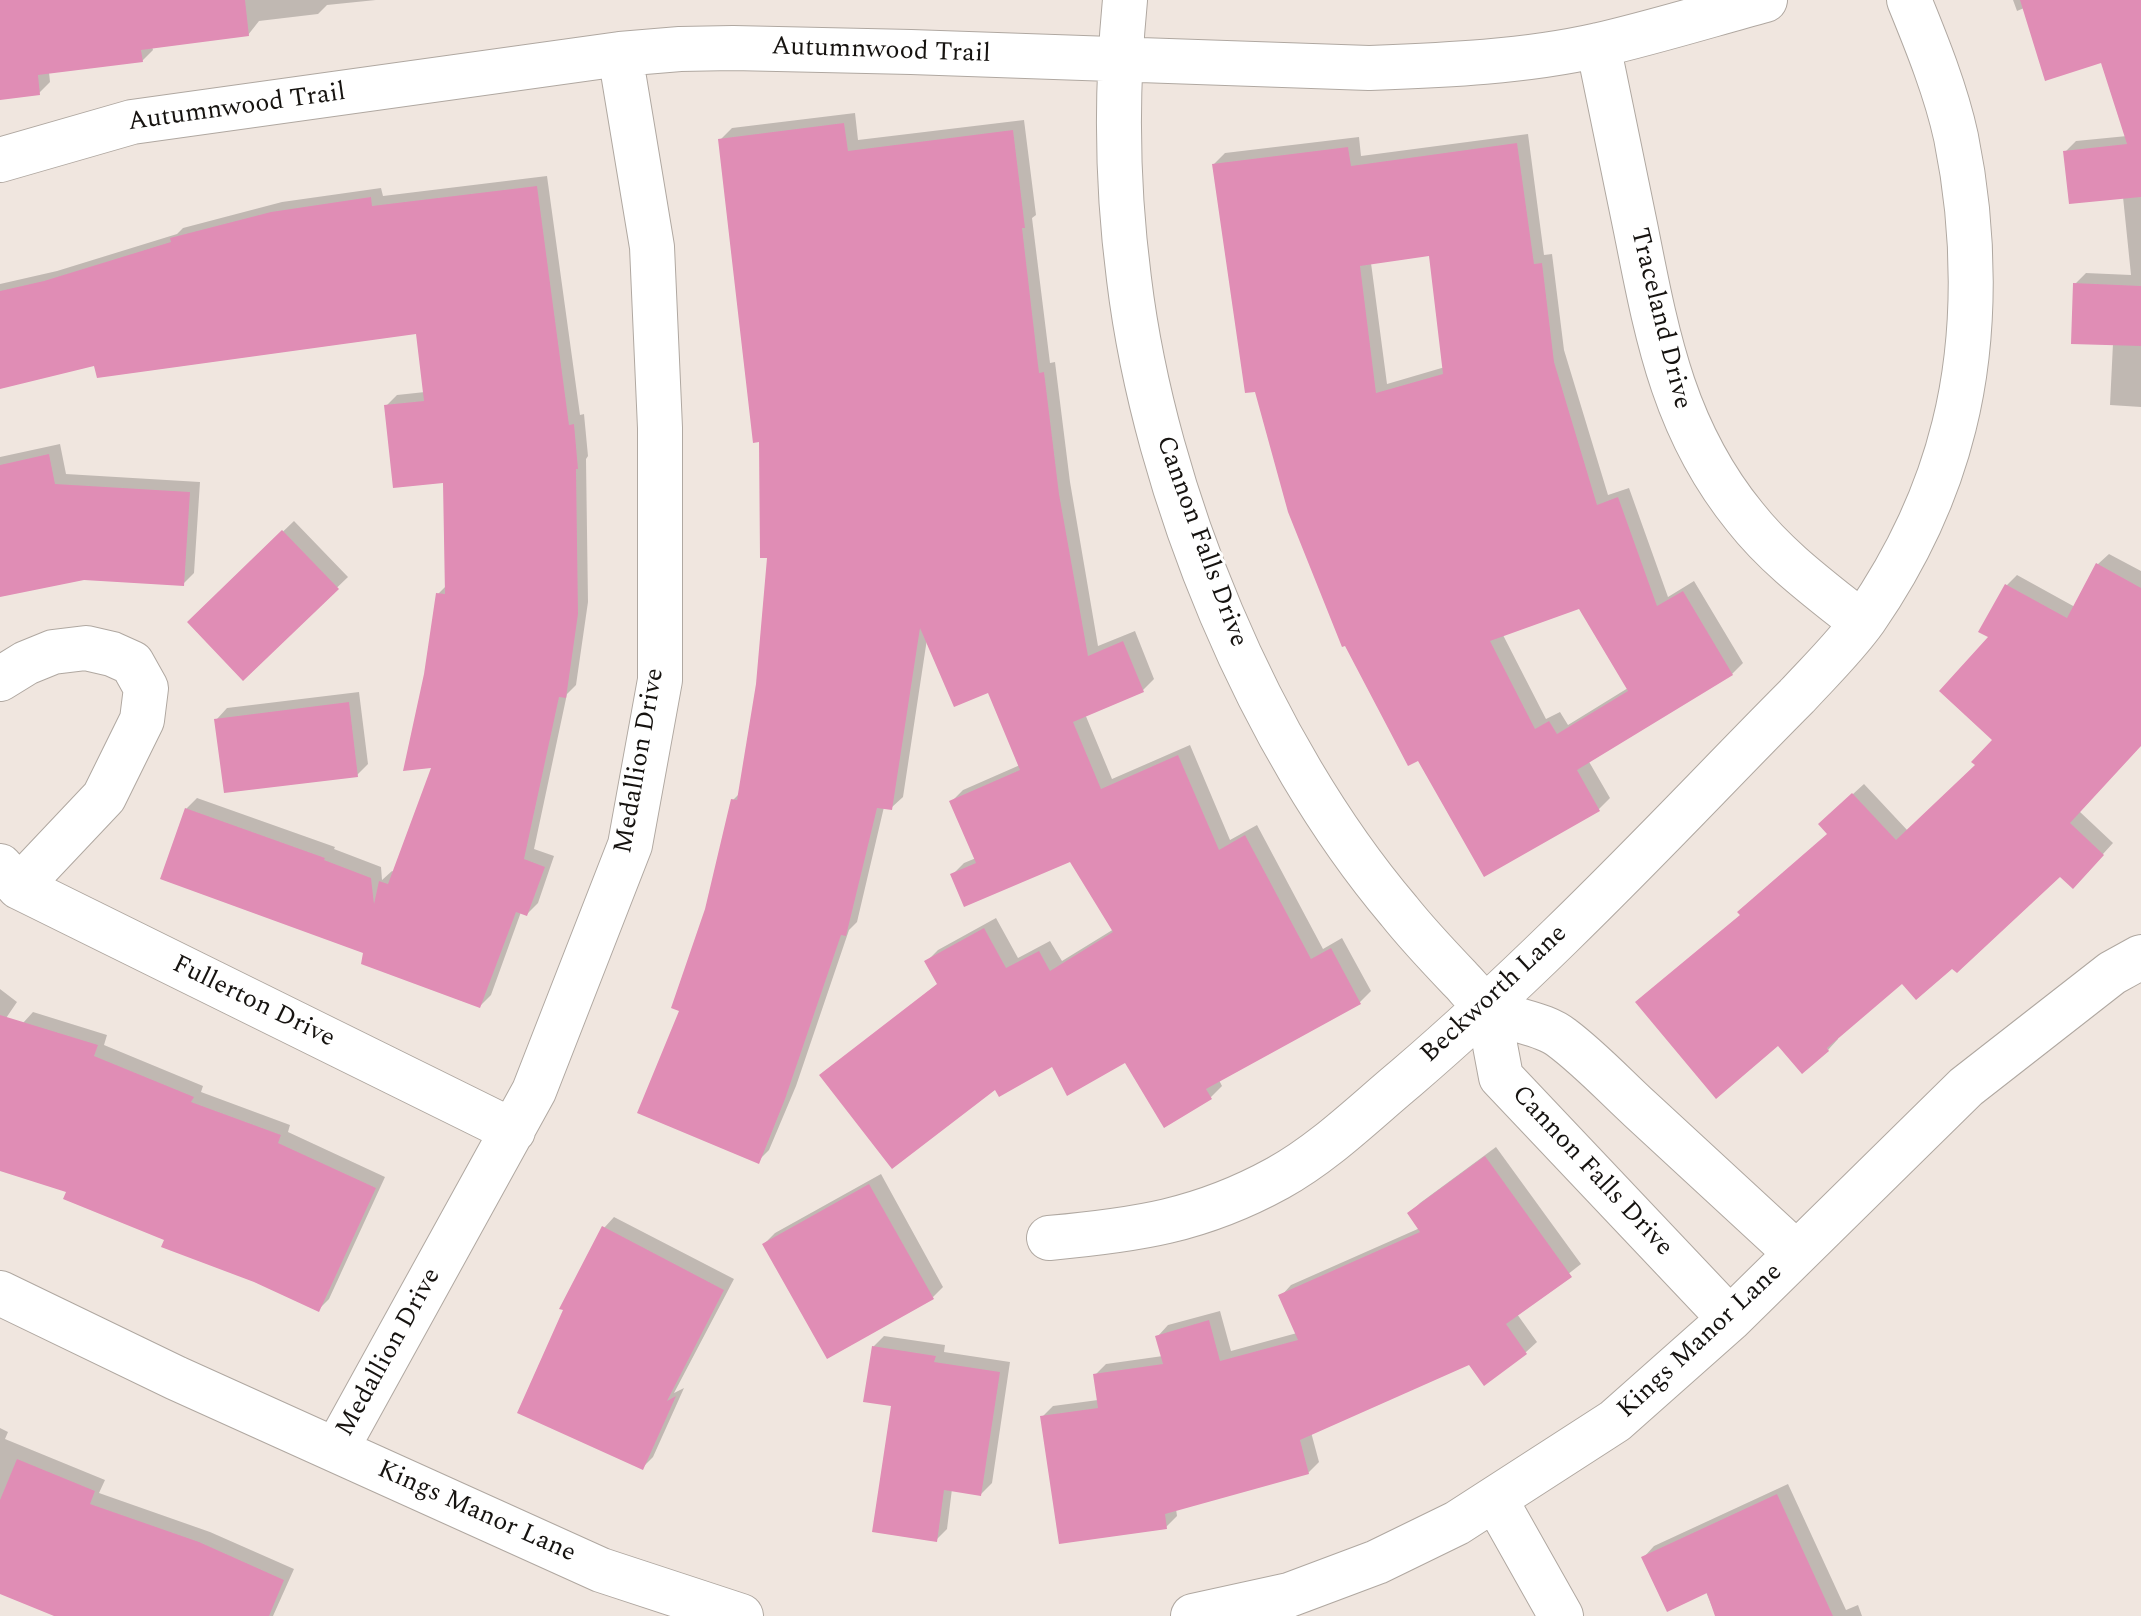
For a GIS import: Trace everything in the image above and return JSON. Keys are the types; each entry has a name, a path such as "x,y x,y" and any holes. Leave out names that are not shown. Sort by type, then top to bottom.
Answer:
{"street":[{"name":"Cannon Falls Drive","path":"1125,0 1119,61 1124,236 1136,329 1159,429 1208,578 1276,727 1327,814 1386,896 1488,1008 1560,1035 1796,1253"},
{"name":"Autumnwood Trail","path":"0,160 132,122 620,54 733,48 1369,68 1486,62 1598,45 1765,0"},
{"name":"Beckworth Lane","path":"1049,1238 1127,1231 1208,1210 1280,1177 1307,1160 1488,1008 1665,831 1832,659 1862,623 1892,578 1936,482 1954,426 1970,306 1969,244 1955,135 1941,85 1909,0"},
{"name":"Traceland Drive","path":"1598,45 1653,315 1666,369 1687,426 1714,472 1752,525 1777,553 1862,623"},
{"name":"Medallion Drive","path":"336,1450 534,1091 630,845 660,680 660,428 652,247 620,54"},
{"path":"0,679 26,663 53,652 86,648 132,663 146,688 142,720 104,797 10,877"},
{"name":"Fullerton Drive","path":"10,877 513,1131"},
{"name":"Kings Manor Lane","path":"1193,1616 1289,1595 1377,1562 1457,1523 1615,1421 1730,1319 1966,1087 2112,973 2141,957"},
{"name":"Cannon Falls Drive","path":"1488,1008 1501,1077 1730,1319"},
{"name":"Kings Manor Lane","path":"0,1293 176,1378 601,1570 661,1604 741,1616"},
{"path":"1495,1499 1561,1616"}],"building":[{"path":"0,0 245,0 249,36 141,50 143,62 38,75 40,95 0,100"},
{"path":"2020,0 2141,0 2141,197 2069,204 2063,151 2127,144 2101,63 2045,81"},
{"path":"844,123 848,151 1013,130 1039,373 1044,372 1059,494 1088,656 1123,641 1144,692 1073,722 1101,789 1178,755 1219,850 1245,835 1311,959 1331,948 1361,1004 1206,1089 1212,1099 1164,1128 1125,1063 1067,1096 1052,1067 999,1097 995,1090 892,1169 819,1075 937,984 924,961 984,928 1006,968 1039,951 1050,971 1113,932 1070,862 964,907 950,874 976,863 949,801 1020,770 988,693 954,707 920,628 892,810 877,808 846,936 841,935 785,1099 759,1164 637,1113 679,1011 671,1008 705,909 731,799 737,800 756,684 767,558 760,558 759,442 753,443 718,139"},
{"path":"1517,143 1534,264 1542,263 1554,362 1597,505 1618,497 1657,606 1683,591 1733,675 1577,770 1600,811 1484,877 1418,761 1408,766 1345,646 1342,647 1288,512 1255,392 1245,393 1212,164 1348,147 1351,166","holes":["1429,256 1443,374 1376,393 1360,266","1579,609 1628,691 1557,734 1549,721 1535,729 1490,641"]},
{"path":"537,186 569,425 574,424 578,469 578,614 566,698 559,697 524,859 545,867 527,916 516,912 480,1008 361,964 363,953 160,879 185,808 325,858 371,878 374,904 379,881 388,884 431,768 403,771 424,674 436,593 445,594 443,483 393,488 384,405 424,401 416,334 97,378 94,366 0,389 0,291 44,281 171,242 170,238 271,212 371,197 372,206"},
{"path":"2073,283 2141,286 2141,346 2071,344"},
{"path":"49,454 55,484 190,492 184,586 84,580 0,597 0,465"},
{"path":"282,530 339,589 243,681 187,622"},
{"path":"2096,563 2141,588 2141,746 2070,823 2104,855 2073,889 2060,877 1957,973 1952,969 1916,1000 1902,984 1827,1048 1829,1051 1802,1074 1778,1046 1716,1099 1635,1002 1740,915 1737,912 1827,834 1818,824 1852,793 1896,840 1975,765 1971,762 1992,740 1939,691 1988,637 1978,632 2005,584 2067,618"},
{"path":"349,702 358,777 224,793 214,719"},
{"path":"0,1015 98,1045 94,1056 194,1097 191,1102 281,1135 278,1143 376,1188 319,1312 254,1282 161,1247 164,1240 63,1199 66,1192 0,1171"},
{"path":"1485,1156 1572,1277 1506,1324 1527,1354 1484,1386 1469,1365 1300,1440 1309,1474 1165,1514 1167,1529 1059,1544 1040,1416 1098,1408 1093,1374 1163,1364 1155,1336 1209,1320 1220,1361 1298,1340 1278,1295 1420,1232 1407,1213"},
{"path":"869,1184 934,1299 827,1359 762,1244"},
{"path":"602,1226 724,1290 667,1401 676,1396 643,1470 517,1413 563,1310 559,1309"},
{"path":"872,1346 936,1356 934,1362 1000,1372 981,1496 944,1490 937,1542 872,1532 891,1406 863,1402"},
{"path":"17,1459 95,1491 90,1504 199,1542 284,1580 269,1616 54,1616 0,1594 0,1500"},
{"path":"1777,1494 1833,1616 1715,1616 1707,1593 1667,1612 1641,1557"}]}
